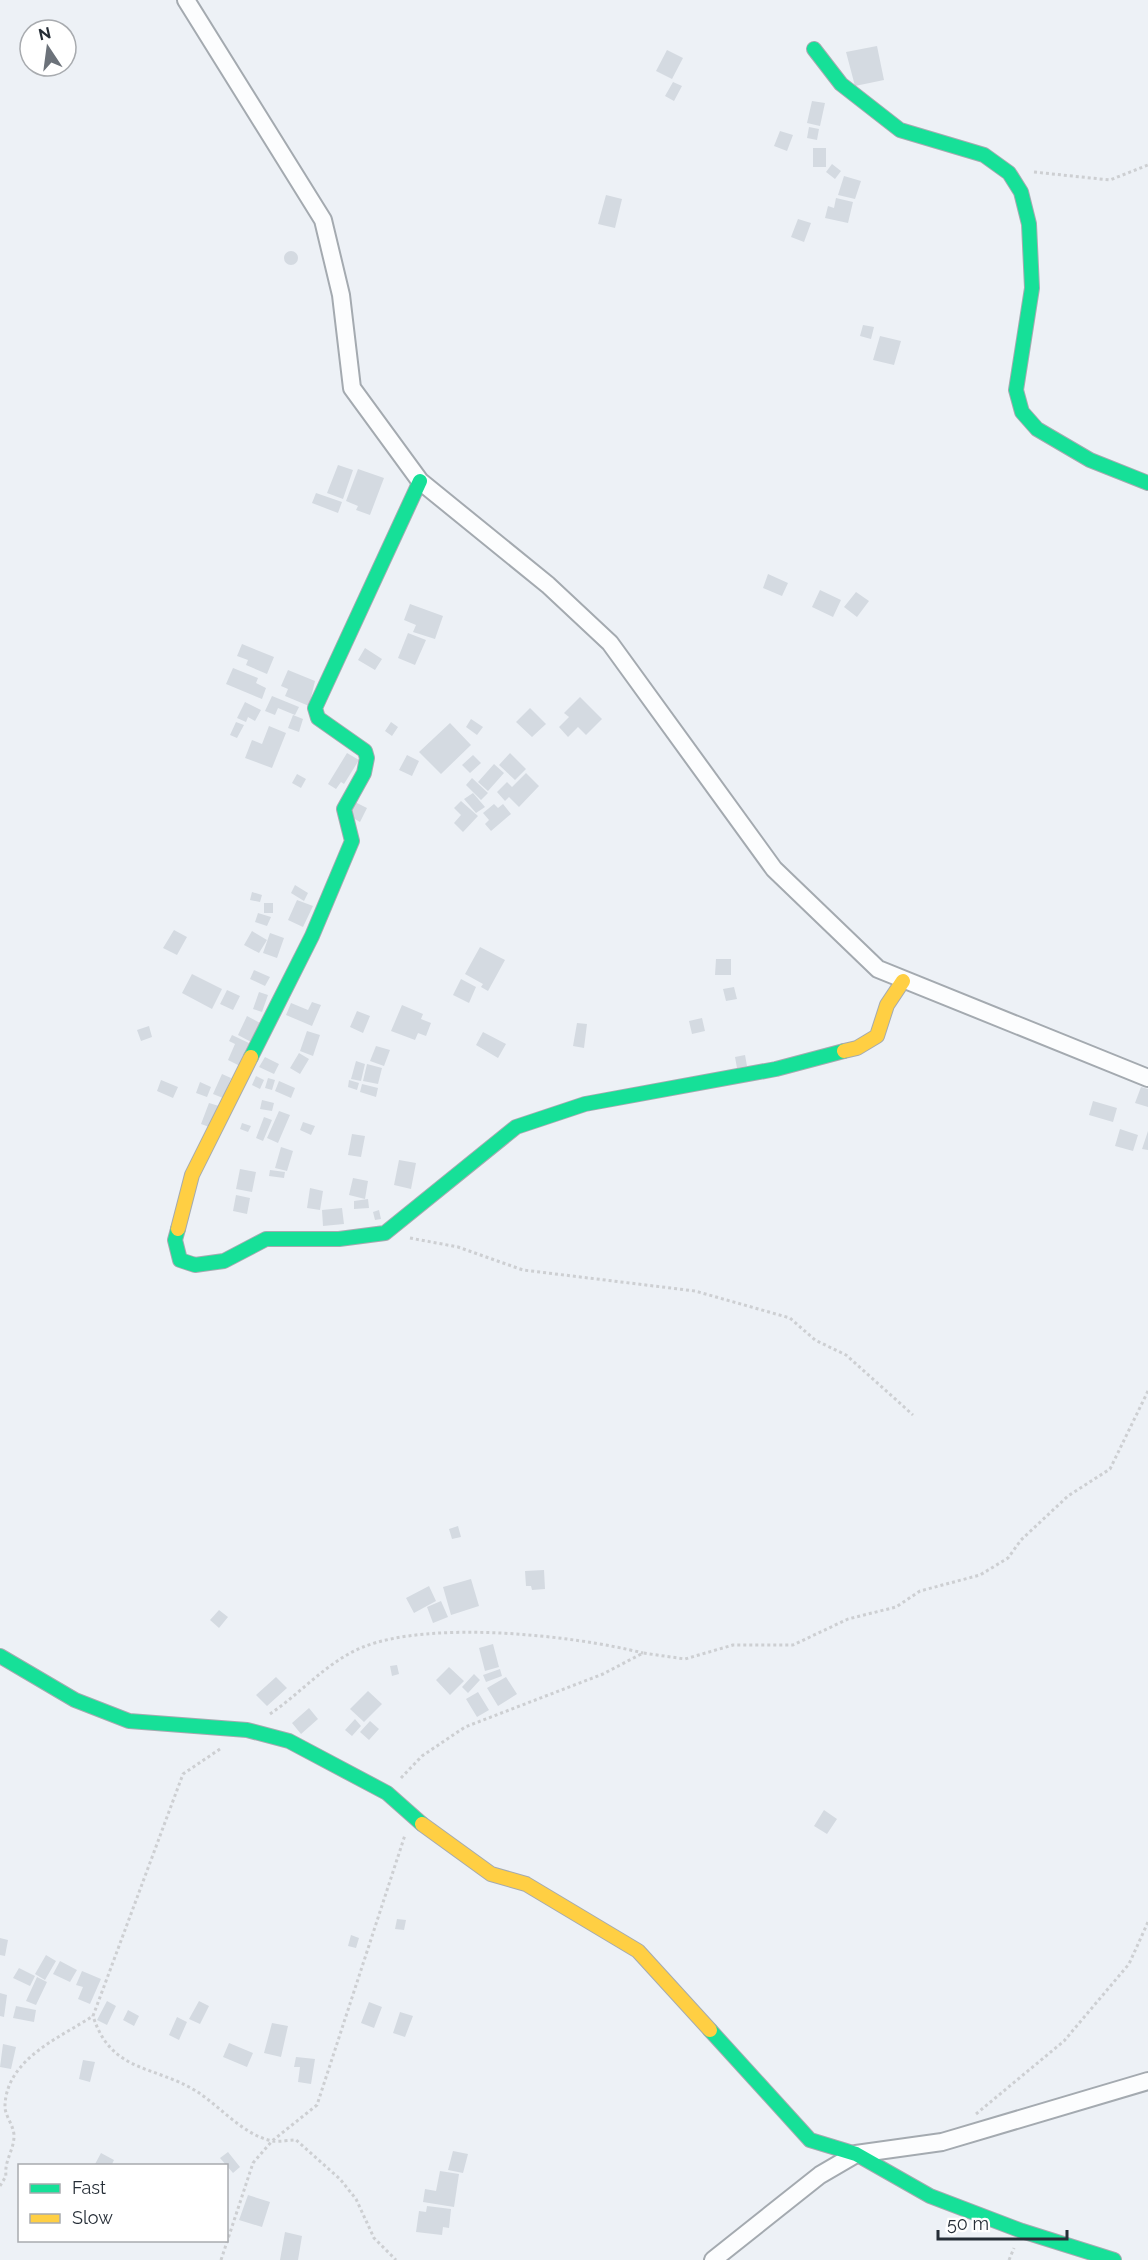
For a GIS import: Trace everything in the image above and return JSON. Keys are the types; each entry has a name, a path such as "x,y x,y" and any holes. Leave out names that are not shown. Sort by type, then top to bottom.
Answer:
{"street":[{"path":"186,0 323,220 341,295 352,388 420,482 548,585 610,643 774,869 878,969 1148,1078"},
{"path":"813,50 841,84 900,130 984,155 1009,173 1021,192 1029,224 1032,288 1016,390 1022,412 1037,429 1090,460 1148,483"},
{"path":"420,482 355,617 315,708 318,718 365,751 368,756 368,765 344,808 352,841 312,936 192,1175 191,1187 175,1240 180,1260 195,1265 224,1261 266,1239 339,1239 385,1233 516,1127 585,1104 776,1069 857,1048 877,1036 887,1005 903,981"},
{"path":"0,1656 75,1700 129,1721 247,1730 289,1741 387,1792 410,1815 491,1874 526,1884 638,1951 810,2140 856,2154 930,2196 1022,2231 1114,2260"},
{"path":"713,2260 820,2175 856,2154 942,2142 1148,2080"}],"path":[{"path":"1027,170 1038,174 1110,180 1148,165"},
{"path":"385,1233 458,1247 523,1270 695,1291 790,1317 815,1340 846,1355 912,1415"},
{"path":"0,2186 6,2176 5,2165 14,2137 12,2122 4,2107 11,2077 17,2068 38,2052 93,2016 183,1774 288,1702 327,1669 362,1648 400,1638 495,1633 605,1644 643,1653 685,1659 733,1645 793,1645 848,1619 896,1607 920,1591 980,1575 1008,1558 1021,1540 1068,1496 1110,1469 1148,1391"},
{"path":"387,1792 422,1756 465,1727 603,1674 643,1653"},
{"path":"228,2239 253,2163 272,2141 317,2105 400,1854 410,1815"},
{"path":"968,2121 1064,2041 1129,1964 1148,1922"},
{"path":"93,2016 99,2035 124,2060 196,2091 232,2121 272,2141 296,2140 340,2179 356,2199 374,2238 396,2260"},
{"path":"221,2260 227,2242"}],"building":[{"path":"877,46 884,80 855,86 846,52"},
{"path":"667,50 683,58 672,79 656,71"},
{"path":"673,82 682,86 674,101 665,96"},
{"path":"812,101 825,103 820,126 807,123"},
{"path":"809,127 819,129 817,140 807,138"},
{"path":"780,131 793,135 787,151 774,146"},
{"path":"813,148 826,148 826,167 813,167"},
{"path":"832,164 841,171 835,179 826,172"},
{"path":"844,176 861,181 855,199 838,195"},
{"path":"606,195 622,199 615,228 598,224"},
{"path":"836,198 853,202 848,223 825,218 828,206 834,208"},
{"path":"798,219 811,223 804,242 791,237"},
{"path":"288,251 294,251 298,258 294,265 288,265 284,261 284,255"},
{"path":"863,325 874,327 871,339 860,336"},
{"path":"880,336 901,341 894,365 873,360"},
{"path":"338,465 353,470 343,499 327,493"},
{"path":"358,469 384,478 370,515 356,510 358,506 346,501"},
{"path":"316,493 342,502 338,513 312,503"},
{"path":"768,574 788,583 782,596 763,588"},
{"path":"820,590 841,600 833,617 812,607"},
{"path":"856,592 869,601 857,617 844,607"},
{"path":"410,604 443,616 435,639 413,632 416,625 404,620"},
{"path":"408,633 426,640 415,665 398,658"},
{"path":"242,644 274,657 267,674 246,665 248,660 237,656"},
{"path":"365,648 382,659 375,670 358,660"},
{"path":"233,668 258,678 256,683 266,688 262,699 226,684"},
{"path":"288,670 315,681 309,706 285,696 288,689 281,686"},
{"path":"272,696 299,707 295,715 278,708 275,715 265,711"},
{"path":"580,697 602,719 586,735 578,727 568,737 559,727 569,717 564,713"},
{"path":"245,702 261,710 255,721 248,717 246,722 237,718"},
{"path":"530,708 546,724 532,737 516,722"},
{"path":"293,715 303,719 299,732 288,728"},
{"path":"471,719 483,727 477,735 466,727"},
{"path":"236,722 244,725 237,738 230,735"},
{"path":"391,722 398,727 392,736 385,731"},
{"path":"450,723 471,745 441,774 419,752"},
{"path":"269,726 286,733 272,768 245,758 252,740 262,744"},
{"path":"347,753 359,760 344,784 341,782 336,789 328,784"},
{"path":"510,753 526,769 515,780 499,765"},
{"path":"407,755 419,761 412,776 399,770"},
{"path":"473,755 481,763 470,773 462,765"},
{"path":"494,764 504,773 488,791 478,782"},
{"path":"526,773 539,786 519,807 509,797 505,801 497,792 507,782 512,787"},
{"path":"297,774 306,779 301,788 292,783"},
{"path":"472,778 488,793 481,800 466,785"},
{"path":"473,793 485,807 476,813 464,799"},
{"path":"461,801 478,816 463,832 454,823 461,815 454,808"},
{"path":"355,802 367,808 360,822 348,815"},
{"path":"494,804 498,808 503,804 511,814 491,831 485,824 489,820 483,813"},
{"path":"295,885 308,893 304,901 291,893"},
{"path":"252,892 262,895 260,902 250,900"},
{"path":"297,900 313,906 303,927 288,920"},
{"path":"264,903 273,903 273,913 264,913"},
{"path":"258,913 271,917 267,926 255,922"},
{"path":"174,930 187,937 177,955 163,948"},
{"path":"252,931 267,940 259,953 244,945"},
{"path":"270,933 284,938 277,958 263,953"},
{"path":"480,947 505,960 488,991 481,987 483,984 465,974"},
{"path":"716,959 731,959 731,975 715,975"},
{"path":"254,970 270,977 265,986 250,979"},
{"path":"192,974 222,989 212,1009 182,993"},
{"path":"461,979 476,987 469,1003 453,995"},
{"path":"734,987 737,999 726,1001 723,989"},
{"path":"227,990 240,996 233,1010 220,1004"},
{"path":"259,992 268,995 262,1012 253,1009"},
{"path":"312,1002 321,1005 312,1026 286,1015 291,1003 308,1010"},
{"path":"402,1005 423,1014 421,1019 431,1023 426,1036 418,1033 415,1040 391,1031"},
{"path":"357,1011 370,1016 363,1033 350,1027"},
{"path":"247,1016 262,1024 253,1043 238,1035"},
{"path":"702,1018 705,1031 692,1034 689,1021"},
{"path":"577,1023 587,1024 584,1048 573,1046"},
{"path":"149,1026 152,1037 141,1041 137,1030"},
{"path":"307,1031 320,1035 313,1056 300,1051"},
{"path":"483,1032 506,1044 498,1058 476,1045"},
{"path":"232,1035 251,1044 240,1066 228,1060 235,1044 229,1041"},
{"path":"376,1046 390,1050 384,1066 370,1061"},
{"path":"299,1053 309,1059 300,1074 290,1068"},
{"path":"745,1055 747,1066 737,1068 735,1057"},
{"path":"265,1057 279,1064 274,1074 259,1067"},
{"path":"356,1061 365,1064 361,1081 351,1079"},
{"path":"367,1064 382,1068 378,1084 363,1081"},
{"path":"222,1074 231,1078 223,1098 213,1094"},
{"path":"256,1076 264,1080 260,1089 252,1085"},
{"path":"268,1078 275,1080 272,1090 265,1088"},
{"path":"161,1080 178,1087 173,1098 157,1091"},
{"path":"349,1080 359,1083 357,1090 348,1087"},
{"path":"279,1081 295,1088 291,1098 275,1091"},
{"path":"200,1082 211,1087 207,1097 196,1093"},
{"path":"362,1084 378,1088 376,1097 360,1092"},
{"path":"1141,1087 1148,1089 1148,1107 1135,1103"},
{"path":"262,1100 274,1103 272,1111 260,1109"},
{"path":"1093,1101 1117,1108 1113,1122 1089,1115"},
{"path":"209,1103 219,1106 212,1128 201,1124"},
{"path":"279,1111 290,1115 278,1143 267,1138"},
{"path":"264,1117 272,1120 263,1141 256,1138"},
{"path":"303,1122 315,1126 311,1135 300,1130"},
{"path":"242,1123 251,1126 248,1132 240,1129"},
{"path":"1120,1129 1138,1135 1133,1151 1115,1146"},
{"path":"1148,1131 1148,1150 1142,1149"},
{"path":"352,1134 365,1136 361,1157 348,1155"},
{"path":"281,1147 293,1151 287,1171 275,1168"},
{"path":"399,1160 416,1163 411,1189 394,1185"},
{"path":"240,1169 256,1172 252,1192 236,1189"},
{"path":"270,1170 285,1172 284,1178 269,1176"},
{"path":"353,1178 368,1181 365,1199 349,1195"},
{"path":"310,1188 323,1191 320,1210 307,1208"},
{"path":"236,1195 250,1198 247,1214 233,1211"},
{"path":"368,1199 369,1208 354,1209 354,1201"},
{"path":"342,1208 344,1224 323,1226 322,1210"},
{"path":"379,1210 381,1219 375,1220 373,1212"},
{"path":"458,1526 461,1537 452,1539 449,1529"},
{"path":"544,1570 545,1589 532,1590 531,1586 526,1586 525,1571"},
{"path":"471,1579 479,1606 451,1615 443,1587"},
{"path":"429,1586 436,1601 414,1613 406,1598"},
{"path":"441,1601 448,1617 433,1623 427,1607"},
{"path":"219,1610 228,1617 219,1628 210,1620"},
{"path":"493,1644 499,1667 485,1671 479,1648"},
{"path":"397,1665 399,1674 392,1676 390,1666"},
{"path":"449,1667 464,1681 450,1695 436,1680"},
{"path":"500,1669 502,1676 486,1682 483,1675"},
{"path":"474,1674 480,1680 468,1693 462,1687"},
{"path":"276,1677 287,1688 267,1706 256,1695"},
{"path":"506,1677 517,1694 498,1706 487,1688"},
{"path":"368,1691 382,1704 364,1722 350,1709"},
{"path":"478,1692 489,1710 477,1717 466,1699"},
{"path":"309,1708 318,1719 301,1734 292,1723"},
{"path":"355,1719 361,1726 352,1736 345,1730"},
{"path":"370,1721 379,1729 369,1740 360,1732"},
{"path":"824,1810 837,1819 827,1834 814,1826"},
{"path":"397,1919 406,1920 404,1930 395,1929"},
{"path":"351,1935 359,1938 356,1948 348,1946"},
{"path":"0,1938 8,1940 5,1956 0,1955"},
{"path":"46,1955 56,1961 45,1980 35,1974"},
{"path":"60,1961 77,1970 70,1982 53,1974"},
{"path":"19,1968 35,1976 30,1986 13,1978"},
{"path":"82,1971 101,1979 90,2004 78,1999 83,1987 76,1985"},
{"path":"37,1977 47,1982 36,2005 26,2001"},
{"path":"0,1993 7,1995 4,2017 0,2016"},
{"path":"107,2001 116,2006 107,2025 97,2020"},
{"path":"199,2001 209,2006 200,2024 189,2019"},
{"path":"369,2002 382,2007 374,2028 361,2023"},
{"path":"16,2006 36,2010 34,2022 13,2018"},
{"path":"128,2010 139,2016 134,2026 123,2020"},
{"path":"400,2012 413,2016 405,2037 393,2033"},
{"path":"177,2017 187,2022 179,2040 169,2035"},
{"path":"272,2023 288,2026 281,2057 264,2053"},
{"path":"229,2043 253,2053 247,2067 223,2057"},
{"path":"3,2044 16,2047 11,2069 0,2067"},
{"path":"296,2057 315,2059 311,2084 298,2082 300,2067 294,2067"},
{"path":"83,2060 95,2062 90,2082 79,2079"},
{"path":"453,2151 468,2154 463,2173 448,2170"},
{"path":"228,2152 240,2167 233,2173 228,2164 220,2158"},
{"path":"101,2153 114,2160 112,2164 95,2164"},
{"path":"440,2171 459,2174 454,2207 423,2202 425,2189 436,2191"},
{"path":"248,2195 270,2202 262,2227 239,2220"},
{"path":"427,2206 451,2209 449,2228 443,2227 442,2235 416,2232 419,2211 426,2212"},
{"path":"285,2232 302,2236 298,2260 280,2260"}],"traffic: fast":[{"path":"814,49 841,84 900,130 984,155 1009,173 1021,192 1029,224 1032,288 1016,390 1022,412 1037,429 1090,460 1148,483"},
{"path":"251,1057 312,936 352,841 344,809 364,773 367,758 365,751 318,718 315,708 420,481"},
{"path":"178,1229 175,1240 180,1260 195,1265 224,1261 266,1239 339,1239 385,1233 516,1127 585,1104 776,1069 844,1051"},
{"path":"0,1656 75,1700 129,1721 247,1730 289,1741 387,1793 422,1824"},
{"path":"710,2030 810,2140 856,2154 930,2196 1022,2231 1114,2260"}],"traffic: slow":[{"path":"844,1051 857,1048 877,1036 887,1005 903,981"},
{"path":"178,1229 192,1175 251,1057"},
{"path":"422,1824 491,1874 526,1884 638,1951 710,2030"}]}
